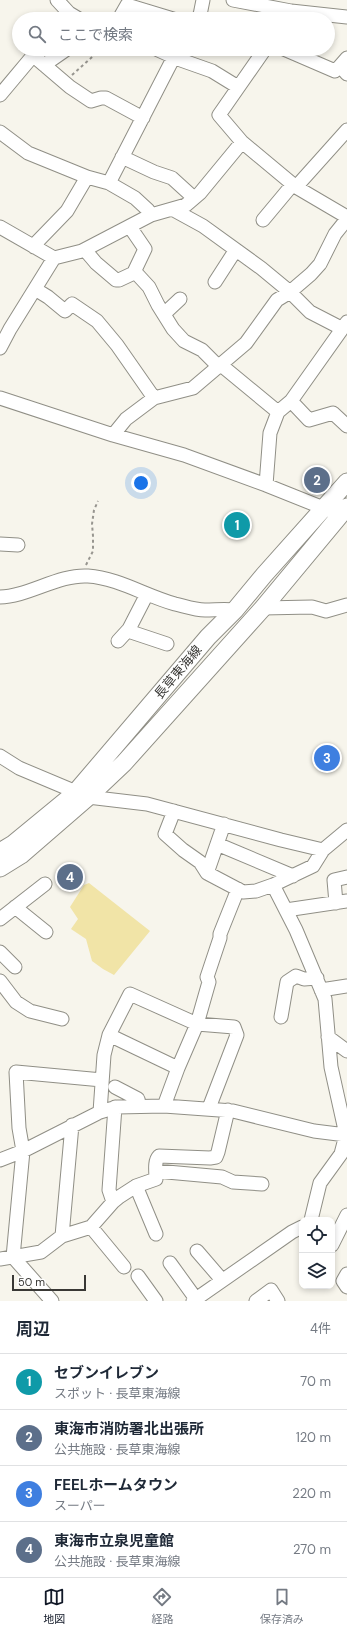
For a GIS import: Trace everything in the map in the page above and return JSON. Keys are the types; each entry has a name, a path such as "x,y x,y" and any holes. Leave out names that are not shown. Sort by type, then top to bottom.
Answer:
{"main road":[{"name":"長草東海線","path":"0,868 21,855 81,795 208,637 235,610 264,575 347,482"},
{"name":"長草東海線","path":"0,852 81,795 124,762 263,608 345,514"}],"street":[{"path":"57,0 69,12"},
{"path":"201,12 203,0"},
{"path":"233,0 277,12"},
{"path":"123,12 127,5 150,12"},
{"path":"335,17 347,17"},
{"path":"44,65 57,56"},
{"path":"109,183 174,56"},
{"path":"182,56 212,71 238,87"},
{"path":"113,435 126,419 154,398 193,388 246,343 277,300 290,292 320,264 335,234 347,218 294,186 242,142 219,115 260,56"},
{"path":"300,56 335,71 344,66"},
{"path":"0,95 32,58 36,58 91,101 106,98 143,118"},
{"path":"263,220 347,130"},
{"path":"0,132 28,153 87,177 109,183 135,198 148,210 151,215"},
{"path":"0,348 10,329 54,258 85,250 151,215 186,205 200,193 242,142"},
{"path":"122,157 154,172 172,178 194,198"},
{"path":"34,247 67,211 87,177"},
{"path":"172,209 203,226 235,251 261,268 290,292 310,312 344,325 290,401 278,412 270,433 266,485"},
{"path":"0,227 54,258"},
{"path":"130,227 145,249 135,270 150,287 173,329 184,341 202,350 278,412"},
{"path":"85,250 96,264 116,280 136,272"},
{"path":"215,282 235,251"},
{"path":"35,288 65,311 72,304 97,322 117,345 154,398"},
{"path":"164,314 180,299"},
{"path":"0,398 113,435 184,455 325,508 345,514"},
{"path":"290,401 308,420 332,413 347,426"},
{"path":"0,544 18,545"},
{"path":"0,596 9,597 71,577 87,576 108,580 174,603 200,610 235,610"},
{"path":"118,641 129,629 147,594"},
{"path":"263,608 312,607 326,611 347,605"},
{"path":"129,629 131,632 168,644"},
{"path":"0,756 19,768 81,795 147,804 323,850"},
{"path":"174,811 165,834 183,850 200,862 207,873 243,892 273,885 313,866 323,850 347,830"},
{"path":"207,873 224,824"},
{"path":"217,844 292,876"},
{"path":"286,910 342,902 334,880 347,877"},
{"path":"0,919 45,884"},
{"path":"273,885 296,930 325,999 332,1067 347,1137 341,1154 320,1183 312,1217"},
{"path":"164,1106 197,1024 208,982 207,977 220,934 238,889"},
{"path":"15,907 46,932"},
{"path":"0,952 15,967"},
{"path":"280,1016 287,982 296,976 319,984 347,986"},
{"path":"0,981 16,1002 30,1011 62,1019"},
{"path":"100,1112 104,1055 109,1034 130,994 197,1024 234,1027 237,1036 209,1108"},
{"path":"109,1034 178,1068"},
{"path":"328,1037 347,1050"},
{"path":"52,1301 13,1257 23,1151 19,1128 16,1072 102,1080"},
{"path":"115,1087 138,1099 139,1105"},
{"path":"0,1160 23,1151 100,1112 115,1107 139,1105 228,1110 314,1131 347,1137"},
{"path":"113,1202 109,1190 115,1107"},
{"path":"0,1259 40,1252 62,1236 91,1226 113,1202 136,1186 156,1179 156,1163 159,1156 216,1157 228,1110"},
{"path":"62,1236 72,1125"},
{"path":"156,1171 222,1177 234,1182 262,1184"},
{"path":"136,1186 156,1234"},
{"path":"335,1239 347,1215"},
{"path":"91,1226 124,1267"},
{"path":"170,1263 195,1300 299,1228"},
{"path":"198,1251 222,1280"},
{"path":"347,1274 343,1281 347,1287"},
{"path":"138,1276 156,1301"},
{"path":"256,1301 271,1290 278,1301"}],"path":[{"path":"65,82 93,56"},
{"path":"85,568 92,550 94,536 92,524 94,510 98,501"}],"shaded area":[{"path":"89,883 150,931 114,975 92,961 86,939 71,929 78,919 70,907 84,885"}],"place":[{"name":"東海市消防署北出張所","path":"317,480"},
{"name":"セブンイレブン","path":"237,525"},
{"name":"FEELホームタウン","path":"327,758"},
{"name":"東海市立泉児童館","path":"70,877"}]}
